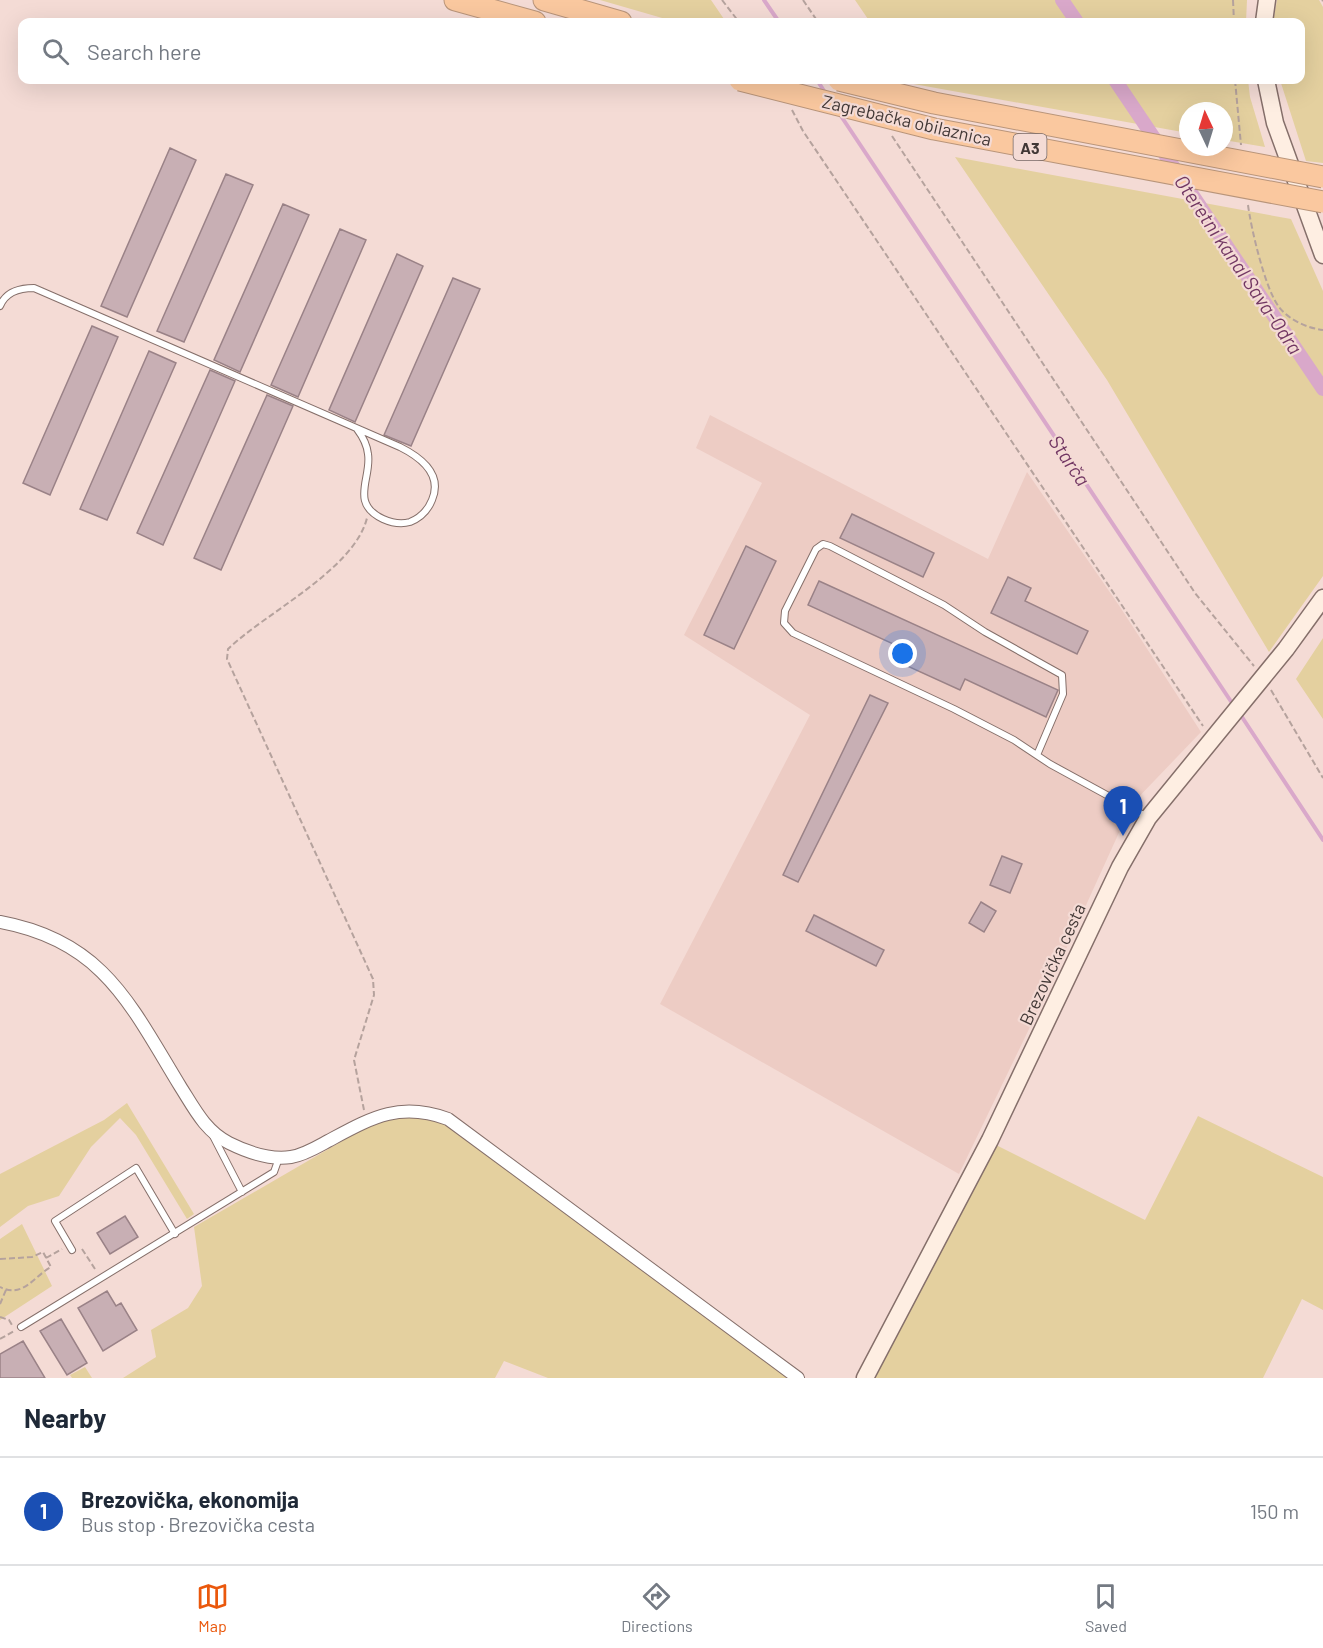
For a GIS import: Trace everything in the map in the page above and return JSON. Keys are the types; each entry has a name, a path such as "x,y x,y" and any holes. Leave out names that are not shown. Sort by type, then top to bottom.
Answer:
{"highway":[{"path":"456,0 521,18"},
{"path":"544,0 607,18"},
{"name":"Zagrebačka obilaznica","path":"756,84 934,129 1323,202"},
{"name":"Zagrebačka obilaznica","path":"856,84 934,103 1323,177"}],"main road":[{"path":"1265,18 1267,0"},
{"path":"1267,84 1275,123 1323,255"},
{"name":"Brezovička cesta","path":"865,1378 990,1140 1120,867 1148,818 1258,683 1323,598"}],"street":[{"path":"0,922 30,928 57,938 87,958 112,980 202,1122 211,1131 245,1150 279,1157 306,1152 366,1120 391,1112 407,1110 430,1112 448,1119 798,1378"}],"lane":[{"path":"0,306 2,300 17,288 34,288 357,429 420,458 430,470 435,484 433,498 426,510 408,522 396,524 369,510 363,488 369,457 366,442 357,429"},
{"path":"1037,755 1064,694 1062,675 944,606 830,546 823,544 816,549 785,611 784,623 793,633 954,709 1148,818"},
{"path":"211,1131 213,1140 242,1192"},
{"path":"18,1328 274,1172 279,1157"},
{"path":"70,1248 55,1221 136,1168 175,1234"}],"path":[{"path":"722,0 736,18"},
{"path":"803,0 815,18"},
{"path":"1233,0 1234,18"},
{"path":"1235,84 1242,149"},
{"path":"792,110 803,131 1216,733"},
{"path":"888,128 1195,593 1323,778"},
{"path":"1247,196 1250,220 1277,306 1289,317 1313,329 1323,330"},
{"path":"366,1120 354,1060 374,995 373,979 227,659 228,649 237,640 295,599 358,540 369,510"},
{"path":"46,1258 70,1248 77,1241 101,1279"},
{"path":"0,1259 32,1257 43,1252 51,1267 25,1288 6,1290 0,1287"},
{"path":"0,1304 6,1290"},
{"path":"0,1317 9,1320 18,1328 0,1339"}],"shaded area":[{"path":"600,0 711,0 723,18 662,18"},
{"path":"855,0 1247,0 1246,18 867,18"},
{"path":"1277,0 1319,0 1323,7 1323,163 1306,161 1281,84 1305,84 1305,18 1274,18"},
{"path":"914,84 1248,84 1250,97 1265,147 1233,142 1233,102 1179,102 1179,131"},
{"path":"955,157 1291,219 1323,291 1323,576 1269,652 1107,380"},
{"path":"710,415 988,559 1027,472 1120,607 1201,732 1132,804 1042,1002 959,1174 660,1004 810,715 684,635 762,483 696,448"},
{"path":"1323,638 1323,719 1296,679"},
{"path":"127,1103 194,1214 187,1219 136,1135 120,1118 91,1147 59,1196 28,1206 0,1227 0,1174 104,1120"},
{"path":"1198,1116 1323,1177 1323,1310 1302,1299 1263,1378 875,1378 996,1145 1145,1220"},
{"path":"391,1118 431,1118 449,1124 789,1378 548,1378 504,1361 495,1378 123,1378 156,1357 151,1330 188,1308 202,1286 194,1227 368,1126"},
{"path":"22,1224 52,1286 0,1320 0,1239"},
{"path":"85,1367 92,1378 72,1378 70,1375"}],"building":[{"path":"170,148 196,160 127,317 101,306"},
{"path":"226,174 253,185 184,342 157,331"},
{"path":"283,204 309,215 240,372 214,360"},
{"path":"340,229 366,240 298,397 271,385"},
{"path":"397,254 423,266 355,422 329,410"},
{"path":"453,278 480,289 411,446 384,435"},
{"path":"92,326 118,337 50,495 23,483"},
{"path":"149,351 176,363 107,520 80,509"},
{"path":"210,370 235,381 163,545 137,533"},
{"path":"267,395 293,406 221,570 194,558"},
{"path":"852,514 934,553 923,577 840,538"},
{"path":"746,546 776,561 734,649 704,635"},
{"path":"1008,577 1031,588 1025,601 1088,631 1077,654 991,613"},
{"path":"819,581 1058,690 1046,717 965,679 960,690 894,660 900,647 808,605"},
{"path":"870,695 888,703 798,882 783,875"},
{"path":"1002,856 1022,864 1010,893 990,885"},
{"path":"981,902 996,911 984,932 969,923"},
{"path":"814,915 884,950 876,966 806,931"},
{"path":"125,1216 138,1237 110,1254 97,1233"},
{"path":"107,1291 116,1306 121,1303 137,1330 103,1351 78,1308"},
{"path":"61,1319 87,1363 67,1375 40,1331"},
{"path":"23,1341 45,1378 0,1378 0,1354"}],"waterway":[{"name":"Starča","path":"764,0 776,18"},
{"name":"Oteretni kanal Sava-Odra","path":"1062,0 1074,18"},
{"name":"Starča","path":"820,84 826,94"},
{"name":"Oteretni kanal Sava-Odra","path":"1118,84 1323,389"},
{"name":"Starča","path":"839,113 1234,706"},
{"name":"Starča","path":"1240,714 1323,840"}],"place":[{"name":"Brezovička, ekonomija","path":"1123,836"}]}
